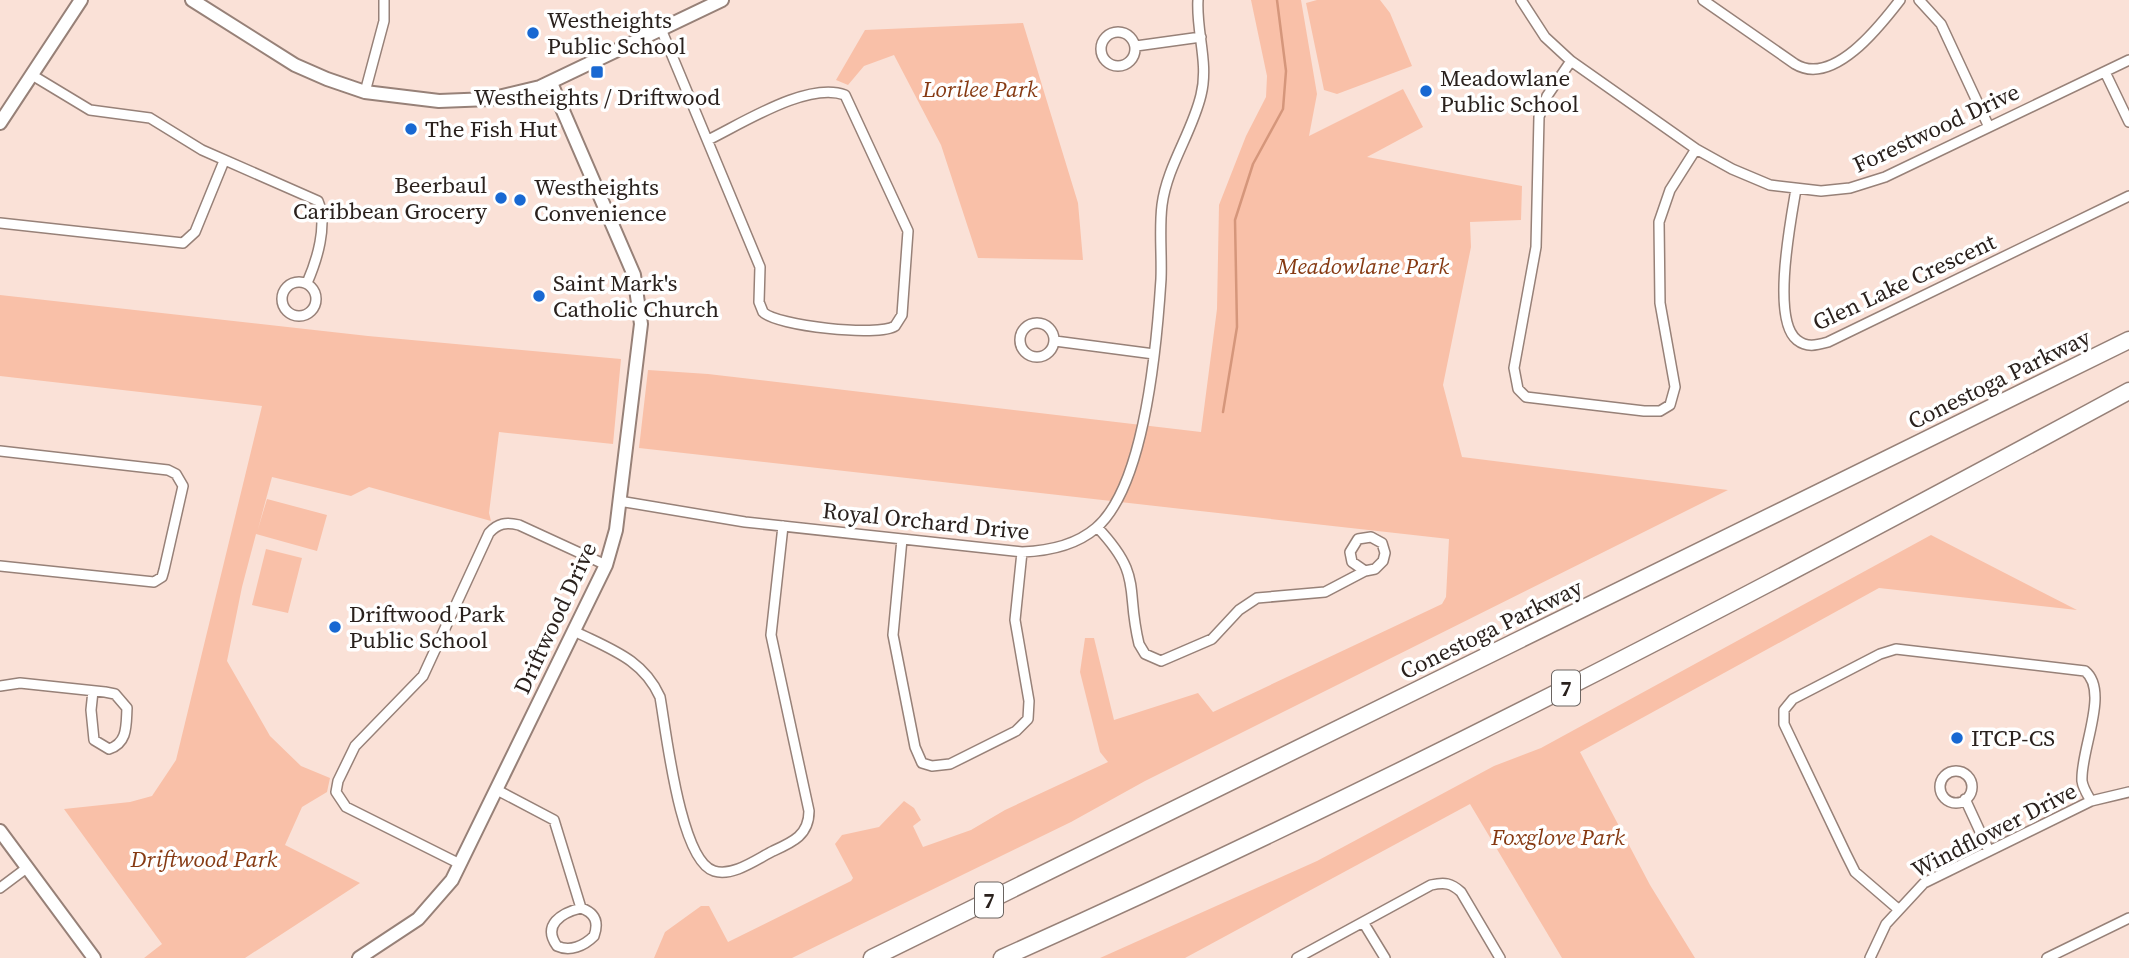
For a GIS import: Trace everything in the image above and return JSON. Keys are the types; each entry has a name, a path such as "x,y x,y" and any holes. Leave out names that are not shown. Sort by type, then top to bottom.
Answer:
{"highway":[{"name":"Conestoga Parkway","path":"872,958 2129,341"},
{"name":"7","path":"1002,958 1089,919 1558,692 1738,600 2129,391"}],"street":[{"path":"0,123 81,0"},
{"path":"192,0 209,4 295,65 365,92 415,100 479,100 508,96 551,83 722,0"},
{"path":"365,92 384,21 384,0"},
{"name":"Royal Orchard Drive","path":"619,501 783,526 1021,552 1045,551 1069,544 1097,527 1123,484 1144,428 1161,278 1164,187 1201,98 1204,80 1198,0"},
{"name":"Forestwood Drive","path":"1521,0 1545,37 1571,61 1696,149 1770,185 1796,189 1850,188 1885,177 1988,125 2129,60"},
{"path":"1703,0 1795,64 1810,70 1821,69 1854,52 1870,38 1900,0"},
{"path":"1919,0 1941,24 1988,125"},
{"path":"661,29 762,273 759,302 767,317 874,332 895,326 902,314 908,231 845,95 820,91 801,96 708,140"},
{"path":"1111,33 1127,34 1136,46 1133,58 1120,67 1106,62 1101,54 1103,41 1111,33"},
{"path":"1136,46 1201,37"},
{"path":"1571,61 1547,96 1539,117 1536,247 1514,368 1518,389 1526,397 1644,411 1660,411 1670,405 1675,387 1660,303 1659,222 1670,190 1696,149"},
{"path":"2105,72 2129,122"},
{"path":"32,75 90,110 150,118 223,161 318,201 321,217 316,262 307,283"},
{"name":"Driftwood Drive","path":"359,958 424,913 439,898 460,864 606,565 619,501 641,324 639,299 634,275 551,83"},
{"path":"0,223 183,243 195,232 223,161"},
{"name":"Glen Lake Crescent","path":"1796,189 1786,245 1784,293 1792,332 1796,339 1810,346 1828,342 2129,196"},
{"path":"1043,323 1051,329 1055,341 1050,352 1034,357 1024,351 1020,336 1029,324 1043,323"},
{"path":"1055,341 1154,354"},
{"path":"0,451 168,470 176,474 183,486 162,577 154,582 0,566"},
{"path":"460,864 346,807 336,792 338,781 355,746 423,676 489,533 496,526 508,522 519,525 606,565"},
{"path":"574,631 628,657 652,678 660,697 683,819 690,843 703,864 713,871 730,871 793,842 809,822 771,635 783,526"},
{"path":"1097,527 1121,553 1130,574 1139,644 1145,654 1161,662 1212,639 1239,610 1257,598 1325,592 1364,571"},
{"path":"902,538 893,635 915,747 922,763 932,766 950,764 1016,731 1028,719 1029,701 1015,621 1021,552"},
{"path":"1898,909 1855,872 1784,724 1784,710 1793,699 1880,654 1896,649 2085,671 2091,676 2096,691 2082,780 2091,801"},
{"path":"0,686 20,683 93,691 115,694 127,708 124,738 118,746 109,749 94,740 90,710 93,691"},
{"path":"497,790 554,820 581,908 594,916 597,923 594,936 576,948 557,946 552,936 553,923 557,917 581,908"},
{"name":"Windflower Drive","path":"1870,958 1876,940 1898,909 1924,883 2091,801 2129,792"},
{"path":"1965,799 1989,851"},
{"path":"0,831 94,958"},
{"path":"0,888 28,867"},
{"path":"1297,958 1431,885 1453,884 1500,958"},
{"path":"2047,958 2129,918"},
{"path":"1363,922 1385,958"}],"green space":[{"name":"Meadowlane Park","path":"1251,0 1301,0 1317,94 1309,136 1403,89 1423,127 1367,157 1522,186 1521,220 1470,222 1471,247 1443,385 1462,457 1728,490 1145,781 1071,822 792,958 654,958 665,932 701,906 709,906 728,942 851,881 853,878 835,844 842,835 879,827 904,801 914,808 921,820 913,826 923,847 971,830 1005,810 1108,762 1100,752 1080,672 1085,638 1094,638 1114,720 1198,693 1213,712 1442,604 1446,597 1449,539 639,448 648,370 708,374 1201,432 1217,309 1219,205 1246,136 1266,97 1267,76"},
{"path":"1317,0 1380,0 1390,13 1412,66 1337,94 1324,90 1306,3"},
{"name":"Lorilee Park","path":"1023,23 1078,203 1083,260 978,258 941,145 894,55 864,66 848,85 836,80 865,30"},
{"name":"Driftwood Park","path":"0,295 368,336 621,359 613,444 499,432 489,513 491,521 369,487 351,496 272,477 258,529 267,499 327,515 317,551 256,534 227,661 270,736 301,766 330,778 327,792 302,807 285,845 360,883 245,958 144,958 162,944 64,809 130,802 152,796 176,760 262,406 0,376"},
{"name":"Foxglove Park","path":"1931,535 2077,610 1879,588 1580,752 1650,885 1695,958 1562,958 1470,804 1185,958 1100,958 1317,861 1494,766 1541,748"},
{"path":"266,549 302,558 288,613 252,605"}],"waterway":[{"path":"1223,412 1237,327 1235,220 1253,164 1283,109 1286,71 1277,0"}],"place":[{"name":"Westheights Public School","path":"533,33"},
{"name":"Westheights / Driftwood","path":"597,72"},
{"name":"Meadowlane Public School","path":"1426,91"},
{"name":"The Fish Hut","path":"411,129"},
{"name":"Beerbaul Caribbean Grocery","path":"501,198"},
{"name":"Westheights Convenience","path":"520,200"},
{"name":"Saint Mark's Catholic Church","path":"539,296"},
{"name":"Driftwood Park Public School","path":"335,627"},
{"name":"ITCP-CS","path":"1957,738"}]}
